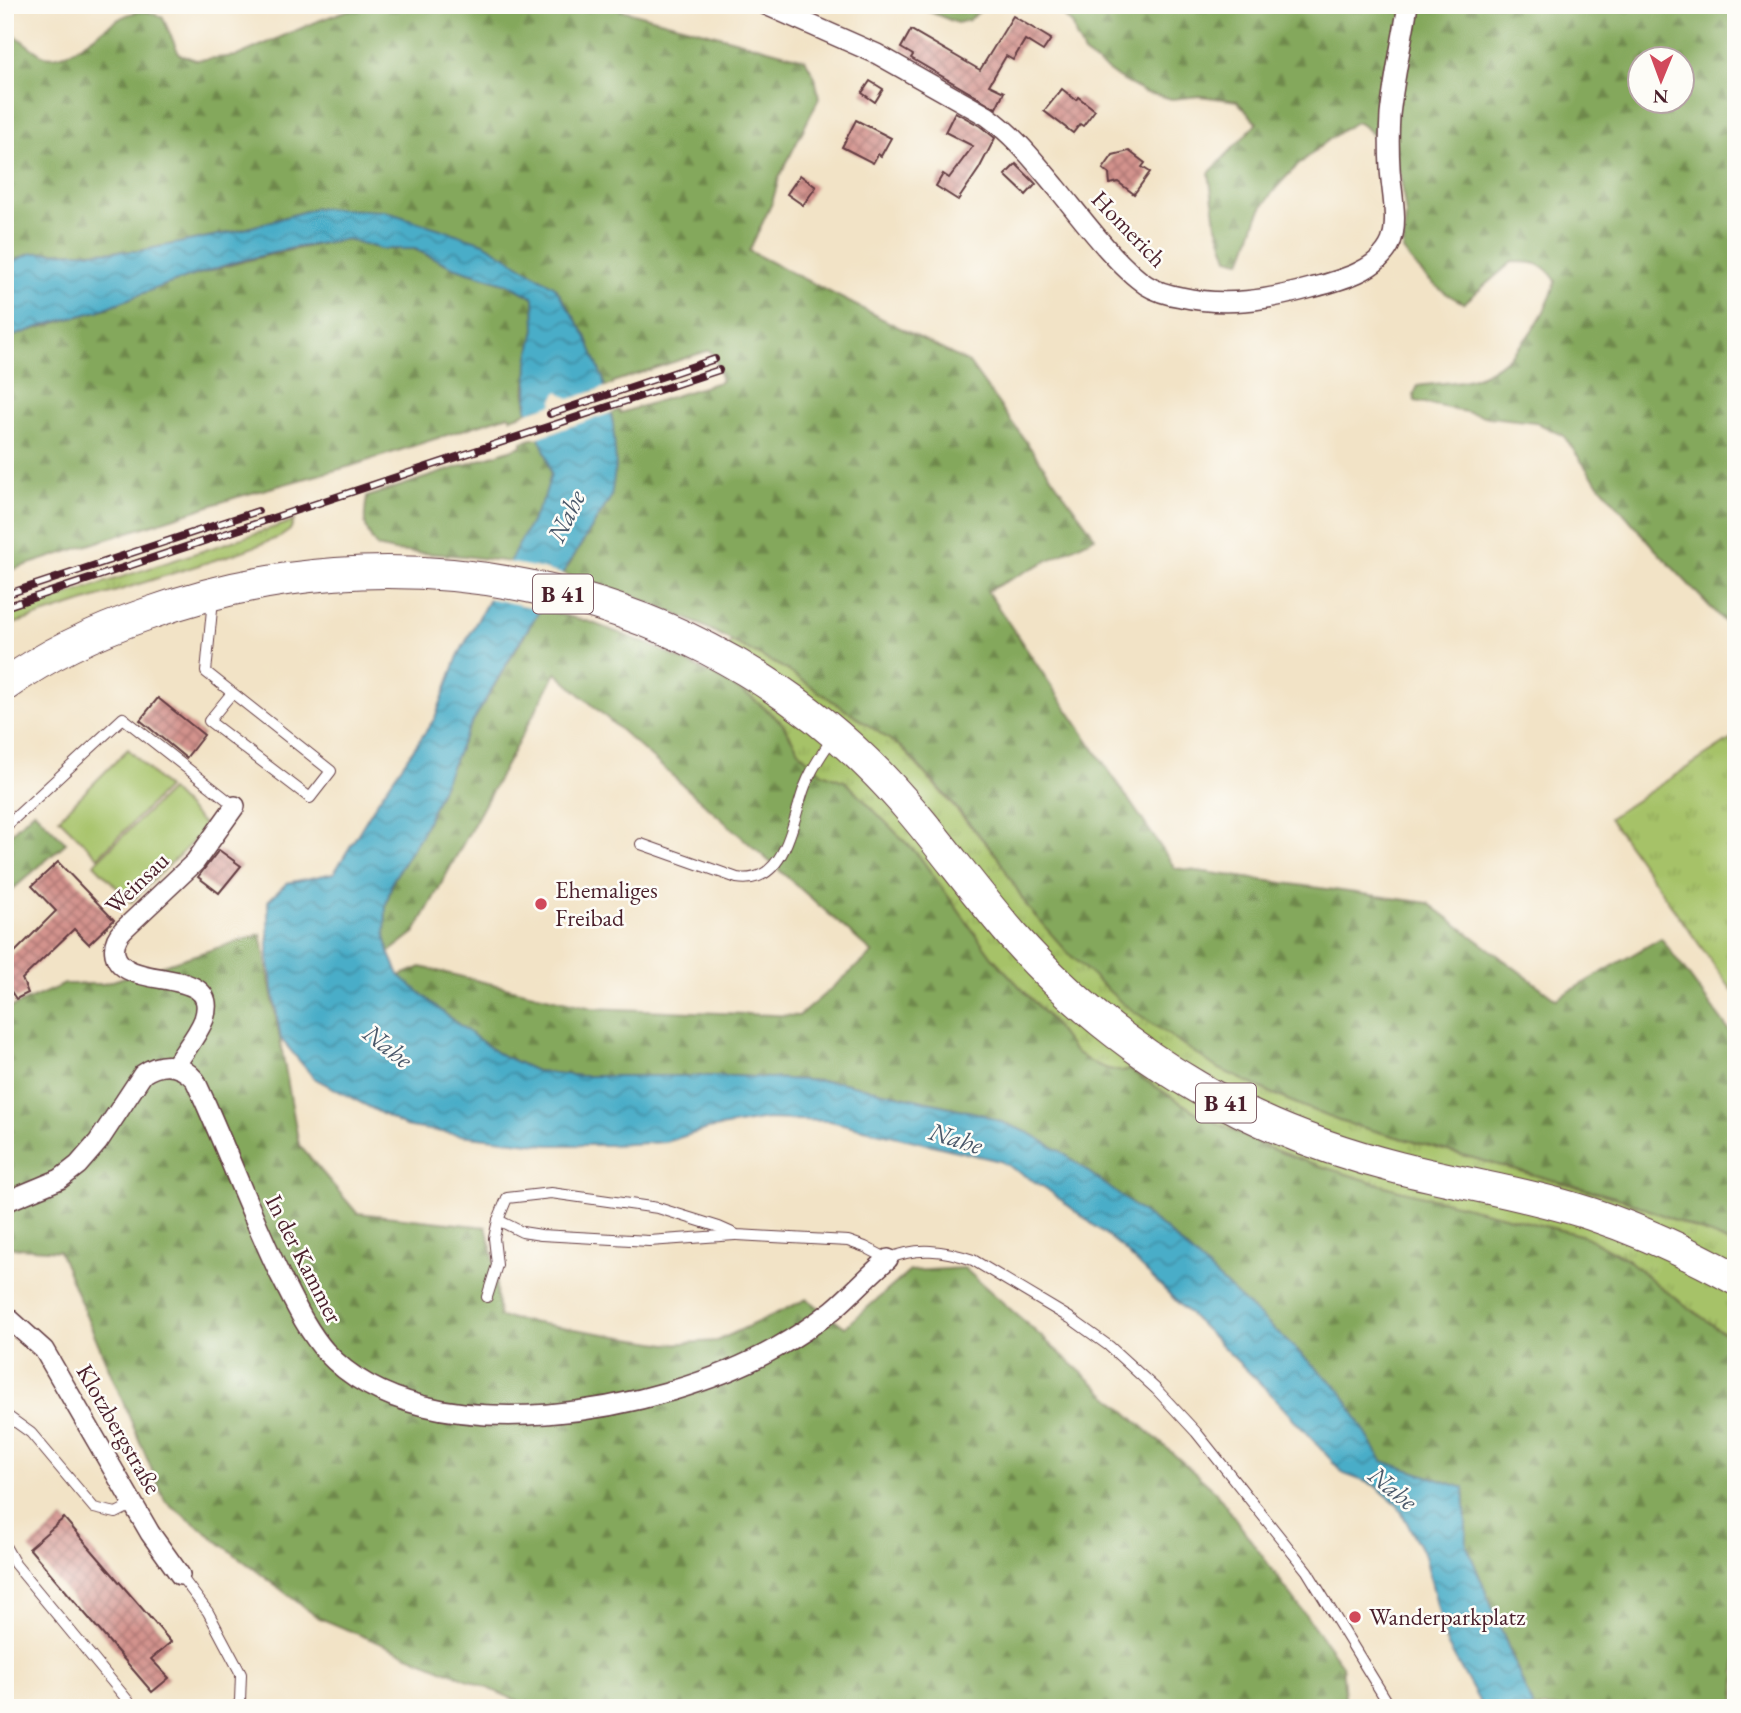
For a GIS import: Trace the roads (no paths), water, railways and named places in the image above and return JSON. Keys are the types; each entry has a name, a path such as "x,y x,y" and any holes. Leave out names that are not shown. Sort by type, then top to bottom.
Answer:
{"main road":[{"name":"B 41","path":"5,685 48,658 122,622 214,592 282,578 318,574 393,571 476,577 557,592 639,619 722,658 761,681 835,735 895,792 1038,963 1108,1026 1197,1087 1273,1125 1356,1156 1550,1202 1627,1227 1664,1242 1736,1279"}],"street":[{"name":"Homerich","path":"766,5 877,54 987,116 1024,148 1089,228 1146,285 1160,293 1220,303 1278,297 1330,283 1363,270 1383,255 1391,241 1393,229 1390,115 1408,5"},
{"name":"Weinsau","path":"175,1066 205,1016 202,996 192,985 128,971 116,957 115,942 118,935 195,862 235,806"},
{"path":"5,1202 60,1179 78,1165 98,1142 139,1079 155,1067 175,1066"},
{"name":"In der Kammer","path":"175,1066 189,1073 195,1080 268,1251 303,1321 315,1338 359,1380 416,1405 458,1412 528,1414 599,1408 671,1392 741,1366 806,1330 835,1308 888,1259"},
{"name":"Klotzbergstraße","path":"5,1315 44,1350 150,1533 180,1575"}],"lane":[{"path":"214,592 206,672 331,771 310,798 209,721 232,693"},
{"path":"5,827 123,718 235,806"},
{"path":"641,844 737,878 747,879 768,871 783,854 813,767 835,735"},
{"path":"487,1297 497,1265 494,1238 507,1198 551,1193 658,1208 737,1235"},
{"path":"498,1220 522,1232 541,1235 649,1241 737,1235 848,1241 888,1259 928,1250 957,1254 973,1260 1070,1318 1109,1346 1156,1389 1261,1510 1307,1571 1391,1708"},
{"path":"6,1415 31,1433 94,1508 116,1513 134,1504"},
{"path":"5,1546 15,1564 134,1708"},
{"path":"180,1575 208,1612 240,1674 240,1701 236,1708"}],"water":[{"name":"Nahe","path":"316,208 384,211 484,243 555,287 586,336 603,379 613,424 616,464 611,497 466,733 422,833 393,880 386,905 385,936 399,975 497,1053 536,1071 580,1076 736,1076 839,1082 981,1114 1029,1133 1062,1152 1166,1230 1341,1391 1382,1461 1464,1488 1467,1546 1533,1708 1483,1708 1446,1642 1425,1556 1397,1504 1374,1485 1344,1474 1267,1390 1119,1245 1047,1189 1000,1161 830,1121 767,1119 708,1129 665,1142 611,1145 548,1145 405,1126 314,1078 281,1039 268,958 268,901 287,883 334,873 379,799 435,718 458,656 544,498 551,474 547,456 527,409 528,361 535,329 534,298 508,284 453,267 415,249 381,249 347,239 293,248 232,263 98,311 5,339 5,265 32,253 139,251 238,231"}],"railway":[{"path":"550,414 715,359"},
{"path":"5,607 719,370"},
{"path":"5,595 258,511"}],"place":[{"name":"Ehemaliges Freibad","path":"541,904"},
{"name":"Wanderparkplatz","path":"1355,1617"}]}
